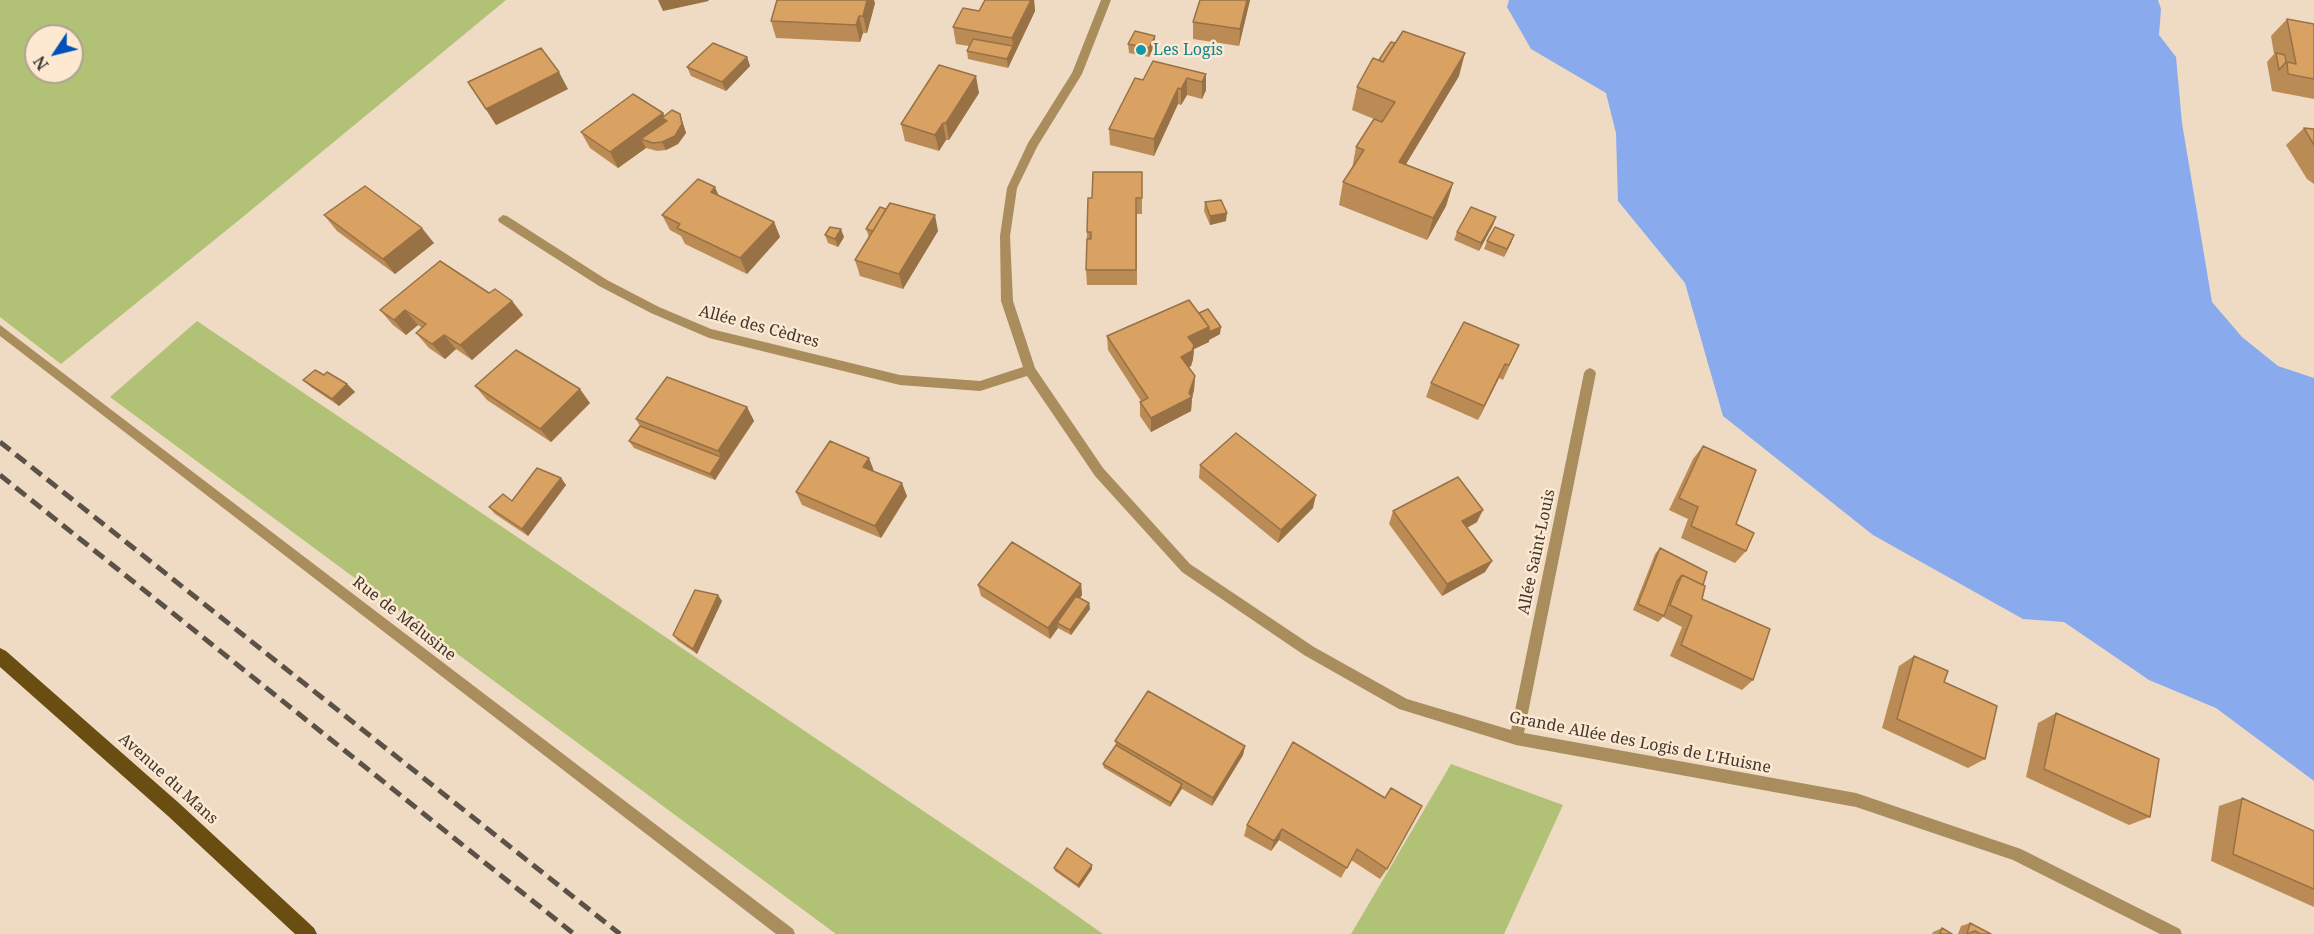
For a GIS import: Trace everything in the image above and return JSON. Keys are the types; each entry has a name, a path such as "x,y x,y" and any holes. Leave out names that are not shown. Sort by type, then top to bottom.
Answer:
{"main road":[{"name":"Avenue du Mans","path":"0,656 174,810 308,934"}],"street":[{"name":"Grande Allée des Logis de L'Huisne","path":"1106,0 1077,74 1032,146 1012,188 1005,236 1007,301 1030,370 1099,472 1186,568 1309,651 1404,704 1516,738 1856,800 2016,854 2175,934"},
{"name":"Allée des Cèdres","path":"504,219 603,283 655,310 709,333 900,380 980,386 1030,370"},
{"name":"Rue de Mélusine","path":"0,330 788,934"},
{"name":"Allée Saint-Louis","path":"1516,738 1590,373"}],"green space":[{"path":"0,0 506,0 244,216 61,364 0,317"},
{"path":"197,321 1103,934 836,934 110,397"},
{"path":"1451,764 1563,805 1504,934 1351,934"}],"water":[{"path":"1509,0 2158,0 2161,9 2159,35 2176,57 2182,123 2212,302 2242,337 2278,366 2314,378 2314,781 2216,708 2149,680 2064,622 2023,619 1873,535 1723,416 1685,283 1618,201 1616,133 1606,93 1531,49 1507,7"}],"building":[{"path":"777,0 867,0 863,16 859,16 856,25 771,21"},
{"path":"985,0 1031,0 1012,38 953,27 963,8 979,11"},
{"path":"1200,0 1247,0 1240,29 1193,22"},
{"path":"2287,19 2314,24 2314,79 2288,74 2287,62 2296,64"},
{"path":"1135,31 1155,36 1149,48 1128,44"},
{"path":"1403,31 1465,53 1399,162 1453,183 1433,218 1343,182 1364,150 1356,147 1374,119 1382,122 1395,102 1357,87 1373,58 1383,62"},
{"path":"973,39 1013,46 1007,59 967,51"},
{"path":"1391,42 1395,43 1383,62 1379,60"},
{"path":"713,43 747,57 722,82 687,67"},
{"path":"541,48 559,72 486,109 468,82"},
{"path":"2276,53 2285,55 2286,62 2279,70"},
{"path":"1153,61 1206,74 1202,82 1187,78 1181,89 1178,88 1154,139 1109,129 1135,78 1143,80"},
{"path":"939,65 976,76 946,123 943,123 935,135 901,124"},
{"path":"633,94 663,113 610,152 581,132"},
{"path":"672,110 680,114 682,124 675,136 653,143 641,139 667,121 662,118"},
{"path":"2304,128 2314,129 2314,145"},
{"path":"1093,172 1142,172 1142,198 1136,198 1136,270 1086,270 1087,239 1091,239 1091,232 1087,232 1088,198 1092,198"},
{"path":"698,179 715,187 711,192 774,222 740,258 677,228 680,224 662,215"},
{"path":"365,186 422,228 383,259 324,215"},
{"path":"1221,200 1227,213 1210,216 1205,202"},
{"path":"890,203 935,215 899,274 855,260"},
{"path":"880,207 886,209 873,231 866,229"},
{"path":"1471,207 1496,217 1481,243 1457,232"},
{"path":"830,227 841,229 835,239 825,235"},
{"path":"1495,227 1514,235 1507,249 1487,241"},
{"path":"440,261 489,293 495,289 512,301 460,345 444,335 432,344 416,333 426,324 405,310 394,320 380,310"},
{"path":"1189,300 1209,327 1188,337 1194,345 1192,351 1181,357 1195,376 1189,393 1192,397 1151,418 1140,402 1148,398 1107,336"},
{"path":"1208,309 1221,327 1209,332 1209,327 1199,313"},
{"path":"1464,322 1519,345 1509,365 1505,364 1484,406 1431,383"},
{"path":"516,350 580,389 540,429 475,386"},
{"path":"315,370 324,375 327,372 347,384 332,399 303,380"},
{"path":"667,377 747,407 718,451 636,419"},
{"path":"640,426 721,457 710,474 629,441"},
{"path":"1236,433 1316,495 1281,530 1200,465"},
{"path":"830,441 869,458 863,467 902,483 875,526 796,492"},
{"path":"1703,446 1756,470 1736,524 1754,533 1746,551 1691,526 1698,507 1679,498"},
{"path":"537,468 561,478 522,529 489,507 503,494 512,501"},
{"path":"1458,477 1483,510 1462,521 1492,561 1447,584 1393,511"},
{"path":"1012,542 1081,584 1048,628 978,585"},
{"path":"1660,548 1707,572 1703,585 1682,575 1677,581 1664,616 1638,604"},
{"path":"1682,575 1705,586 1702,599 1770,629 1753,680 1681,645 1692,616 1670,605"},
{"path":"695,590 718,595 693,649 673,635"},
{"path":"1076,596 1089,603 1070,630 1057,623"},
{"path":"1914,656 1948,671 1944,682 1997,706 1985,759 1897,719"},
{"path":"1148,691 1245,746 1213,798 1115,741"},
{"path":"2056,713 2159,759 2150,817 2044,769"},
{"path":"1293,742 1385,798 1391,788 1422,806 1387,869 1357,849 1347,868 1282,829 1274,841 1247,825"},
{"path":"1116,745 1182,784 1171,803 1103,764"},
{"path":"2242,798 2314,831 2314,889 2233,854"},
{"path":"1067,848 1092,865 1078,885 1054,868"},
{"path":"1970,923 1991,934 1980,934 1975,931 1967,934"},
{"path":"1942,928 1952,934 1940,934"}],"railway":[{"path":"0,442 620,934"},
{"path":"0,475 574,934"}],"place":[{"name":"Les Logis","path":"1141,50"}]}
